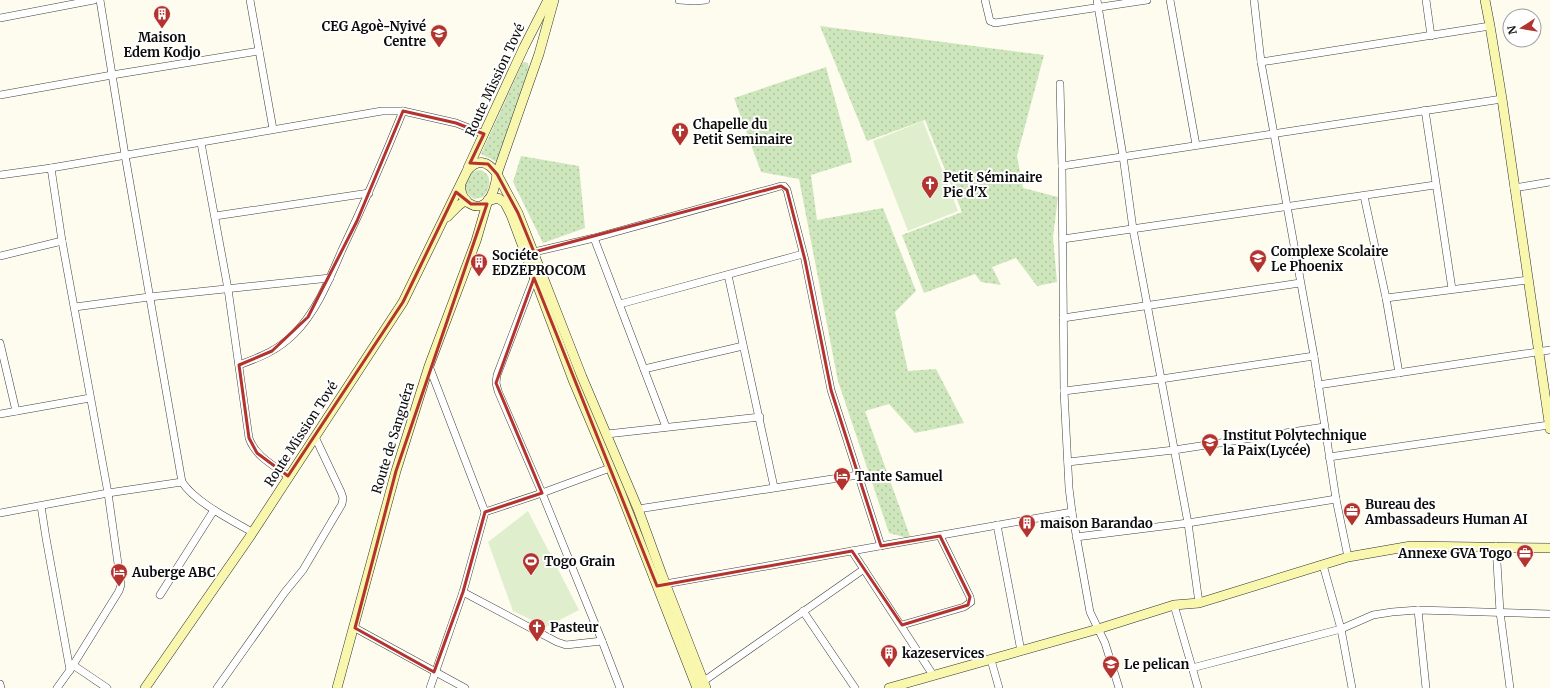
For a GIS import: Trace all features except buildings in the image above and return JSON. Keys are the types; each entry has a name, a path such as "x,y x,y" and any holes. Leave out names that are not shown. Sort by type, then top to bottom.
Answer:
{"street":[{"path":"0,18 94,0"},
{"path":"100,0 149,297 182,482 190,491 214,510 252,532"},
{"path":"250,0 273,129"},
{"name":"Route Mission Tové","path":"145,688 252,532 403,302 439,225 461,184 524,47 548,0"},
{"path":"497,174 540,54 554,0"},
{"path":"679,0 706,0"},
{"path":"985,0 990,21 995,23 1097,4 1147,0"},
{"path":"1170,0 1196,145"},
{"path":"1254,0 1261,62 1314,356 1336,500 1348,557"},
{"path":"1426,0 1431,36"},
{"path":"1485,0 1502,98 1550,429"},
{"path":"1097,4 1123,156 1133,229 1188,523 1199,603"},
{"path":"1261,62 1490,26"},
{"path":"524,47 540,54"},
{"path":"0,95 259,51"},
{"path":"1060,84 1064,391 1072,512 1090,612 1105,643 1119,688"},
{"path":"1062,166 1502,98"},
{"path":"1425,110 1452,289"},
{"path":"0,175 52,168 201,143 374,112 403,111 456,123 484,134"},
{"path":"239,365 272,352 293,334 308,317 319,300 369,193 403,111"},
{"path":"201,143 228,289 249,438 257,453 288,476"},
{"path":"467,171 474,164 484,163 492,166 518,213 582,377 638,509 661,585 697,688"},
{"path":"52,168 62,241 108,493 121,585 119,591 72,667 57,688"},
{"name":"Route de Sanguéra","path":"338,688 396,471 429,366 476,241 488,201 492,194 497,174"},
{"path":"1514,188 1550,182"},
{"path":"461,184 461,194 467,202"},
{"path":"1063,239 1436,185"},
{"path":"534,252 594,238 784,186 787,190 803,254 831,390 881,546"},
{"path":"215,216 369,193"},
{"path":"1364,196 1386,298 1399,373"},
{"path":"476,205 481,205 498,198 505,204 573,380 705,684 803,611 864,569"},
{"path":"439,225 466,200 467,202 480,205 476,241"},
{"path":"594,238 666,427"},
{"path":"0,256 62,241"},
{"path":"620,304 803,254"},
{"path":"728,275 774,487"},
{"path":"75,307 149,297 330,278"},
{"path":"534,278 497,375 496,383 620,688"},
{"path":"1386,298 1528,280"},
{"path":"1063,318 1300,283"},
{"path":"0,343 16,411"},
{"path":"644,369 743,346"},
{"path":"1318,385 1550,350"},
{"path":"1064,391 1314,356"},
{"path":"429,366 486,512 463,592 434,672 430,688"},
{"path":"0,414 90,398"},
{"path":"607,434 760,417"},
{"path":"1329,457 1550,425"},
{"path":"1068,462 1174,450 1324,426"},
{"path":"218,688 289,587 303,570 342,504 343,498 341,492 315,437"},
{"path":"486,512 619,464"},
{"path":"638,509 858,475"},
{"path":"0,513 108,493 182,482"},
{"path":"1076,537 1188,523 1336,500"},
{"path":"41,506 72,667 107,688"},
{"path":"160,595 214,510"},
{"path":"661,585 1072,512"},
{"path":"997,525 1021,651"},
{"path":"902,626 964,607 970,602 970,597 940,536"},
{"path":"889,688 1098,629 1174,605 1199,603 1348,557 1411,546 1496,546 1550,548"},
{"path":"1496,546 1500,612 1510,688"},
{"path":"852,551 933,675"},
{"path":"1323,565 1341,629 1351,686 1344,688"},
{"path":"463,592 557,642 566,645 602,641"},
{"path":"1174,605 1198,688"},
{"path":"1418,610 1426,688"},
{"path":"1192,668 1341,629 1373,615 1418,610 1550,614"},
{"path":"803,611 855,688"},
{"path":"355,628 465,688"},
{"path":"991,660 999,688"},
{"path":"0,684 1,688"}],"highlighted area":[{"path":"403,111 456,123 484,134 470,163 488,164 497,174 518,213 534,252 781,186 787,190 805,260 831,390 881,546 940,536 970,597 968,605 902,625 852,551 657,586 534,278 496,383 542,493 485,512 463,592 434,672 355,628 396,471 487,204 471,204 456,192 403,302 288,476 257,453 249,438 239,365 272,351 308,317 357,221"}],"green space":[{"path":"820,26 1044,55 1017,156 1023,188 1058,197 1053,237 1057,282 1037,286 1016,258 992,267 1001,285 981,282 975,274 924,293 902,235 962,212 925,120 867,141"},
{"path":"523,62 528,63 529,68 497,162 481,154"},
{"path":"826,67 852,162 811,175 817,220 883,208 916,291 895,312 908,371 936,369 964,423 915,433 889,404 865,411 911,539 889,533 838,381 799,179 761,172 734,98"},
{"path":"923,121 958,211 908,231 873,141"},
{"path":"521,156 579,166 585,228 543,243 513,182"},
{"path":"480,170 489,178 489,186 483,197 474,199 466,192 466,184 468,178 473,172"},
{"name":"Togo Grain","path":"528,511 579,610 546,627 513,611 488,542"}],"place":[{"name":"Maison Edem Kodjo","path":"162,29"},
{"name":"CEG Agoè-Nyivé Centre","path":"439,48"},
{"name":"Chapelle du Petit Seminaire","path":"680,146"},
{"name":"Petit Séminaire Pie d'X","path":"930,199"},
{"name":"Complexe Scolaire Le Phoenix","path":"1258,273"},
{"name":"Sociéte EDZEPROCOM","path":"479,277"},
{"name":"Institut Polytechnique la Paix(Lycée)","path":"1210,457"},
{"name":"Tante Samuel","path":"842,491"},
{"name":"Bureau des Ambassadeurs Human AI","path":"1352,526"},
{"name":"maison Barandao","path":"1027,538"},
{"name":"Annexe GVA Togo","path":"1525,568"},
{"name":"Togo Grain","path":"531,576"},
{"name":"Auberge ABC","path":"119,587"},
{"name":"Pasteur","path":"537,642"},
{"name":"kazeservices","path":"889,668"},
{"name":"Le pelican","path":"1111,679"}]}
